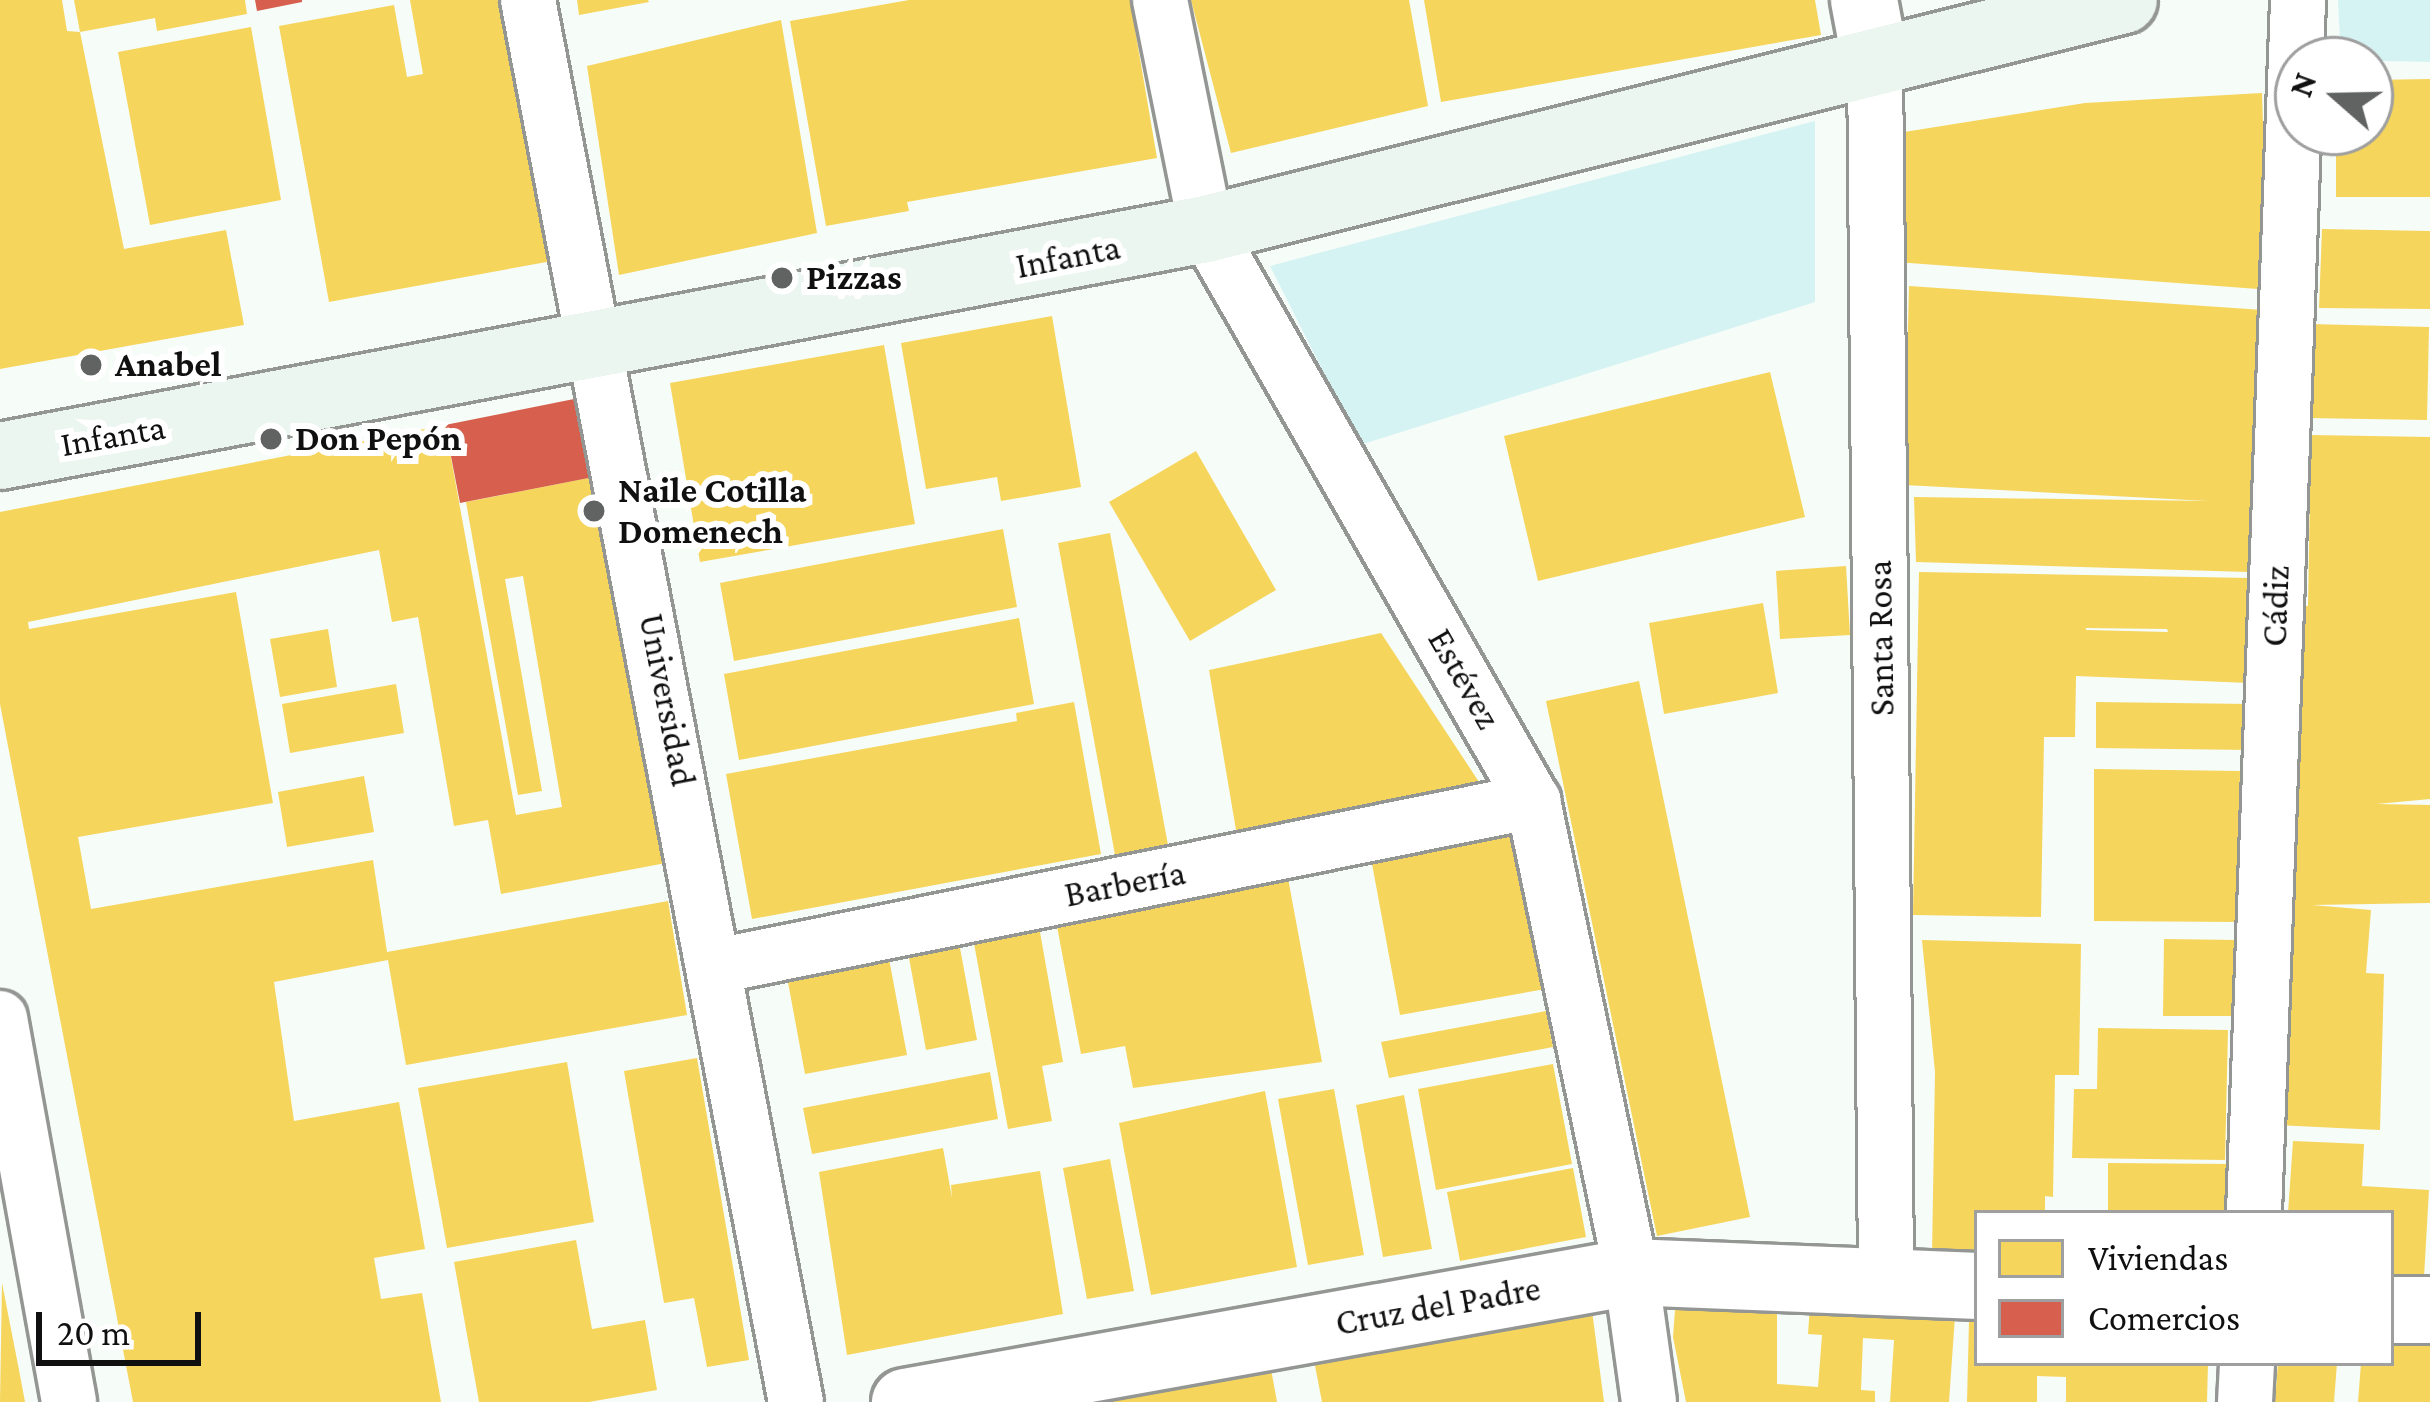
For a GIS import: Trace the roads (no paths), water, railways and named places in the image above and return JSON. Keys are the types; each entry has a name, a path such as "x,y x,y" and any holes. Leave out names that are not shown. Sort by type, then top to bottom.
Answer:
{"main road":[{"name":"Infanta","path":"0,456 601,348 1206,229 1869,30 2124,0"}],"street":[{"name":"Universidad","path":"528,0 601,348 796,1402"},
{"name":"Estévez","path":"1160,0 1206,229 1533,801 1631,1271 1648,1402"},
{"name":"Cádiz","path":"2254,1210 2298,0"},
{"name":"Santa Rosa","path":"1869,30 1886,1278"},
{"name":"Barbería","path":"717,966 1533,801"},
{"path":"0,1018 69,1402"},
{"name":"Cruz del Padre","path":"905,1402 1631,1271 1886,1278 1974,1286"},
{"path":"2394,1310 2430,1310"},
{"path":"2245,1402 2247,1366"}],"place":[{"name":"Pizzas","path":"782,278"},
{"name":"Anabel","path":"91,365"},
{"name":"Don Pepón","path":"271,439"},
{"name":"Naile Cotilla Domenech","path":"594,511"}]}
